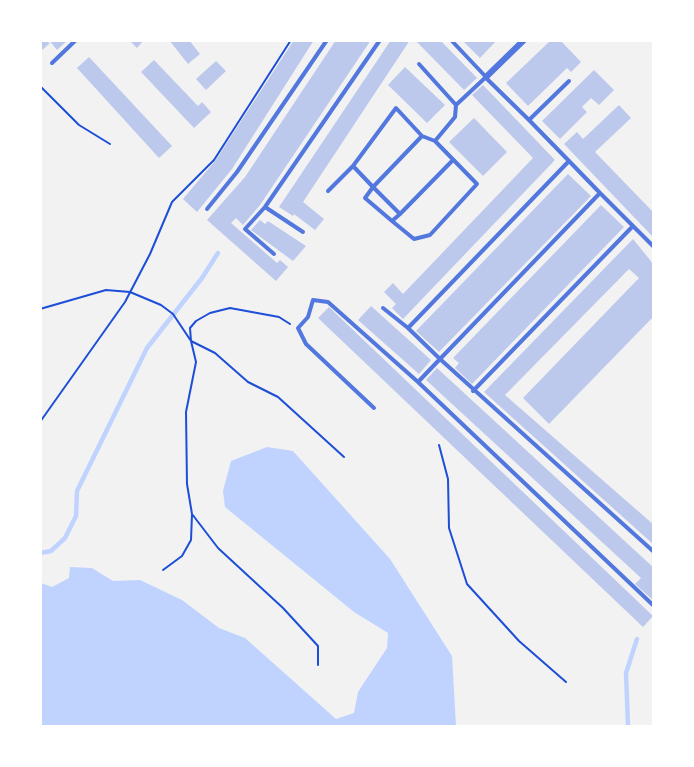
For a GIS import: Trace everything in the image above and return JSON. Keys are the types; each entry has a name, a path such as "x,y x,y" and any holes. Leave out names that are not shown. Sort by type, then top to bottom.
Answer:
{"street":[{"path":"486,77 524,40"}],"lane":[{"path":"52,63 76,40"},
{"path":"207,209 237,172 327,40"},
{"path":"274,254 245,229 265,207 380,40"},
{"path":"451,40 654,247"},
{"path":"419,64 456,105"},
{"path":"435,141 455,117 456,105 486,77"},
{"path":"529,120 569,81"},
{"path":"328,191 353,166 396,108 422,136 435,141 477,184 430,235 414,239 365,198 422,136"},
{"path":"392,221 453,160"},
{"path":"408,328 568,161"},
{"path":"353,166 400,214"},
{"path":"418,382 600,193"},
{"path":"265,207 303,232"},
{"path":"473,391 633,226"},
{"path":"374,408 306,344 298,328 308,317 313,300 328,302 418,382 654,606"},
{"path":"383,308 408,328 473,391 654,552"}],"path":[{"path":"40,422 130,292 150,254 172,202 214,160 291,40"},
{"path":"40,86 79,125 110,144"},
{"path":"40,309 106,290 130,292 161,305 173,314 191,341 215,352 248,381 278,397 344,457"},
{"path":"163,570 182,556 191,540 192,514 187,484 186,412 196,362 190,328 196,321 210,313 230,308 279,317 298,328"},
{"path":"439,445 448,478 448,528 467,584 519,641 566,682"},
{"path":"192,514 218,548 283,608 318,646 318,665"}],"water":[{"path":"267,447 293,451 390,559 452,656 456,726 41,726 41,583 52,587 69,578 70,567 92,568 113,581 140,580 182,600 219,628 245,638 336,719 354,713 358,692 387,648 388,633 354,612 225,507 223,491 231,461"}],"building":[{"path":"40,40 50,43 40,52"},
{"path":"49,40 68,40 57,50"},
{"path":"129,40 144,40 137,48"},
{"path":"169,40 189,40 200,54 188,64"},
{"path":"294,40 314,40 232,169 197,212 183,199 215,161"},
{"path":"336,40 371,40 260,205 243,225 236,218 231,223 277,263 280,260 288,267 276,281 207,220 245,177"},
{"path":"391,40 410,40 303,202 324,219 315,230 294,214 293,216 279,207"},
{"path":"415,40 440,40 477,78 464,90"},
{"path":"462,40 497,40 480,58"},
{"path":"551,40 560,40 581,62 571,72 567,68 528,106 506,83"},
{"path":"89,57 172,146 159,158 77,68"},
{"path":"154,60 198,106 202,102 211,112 194,128 141,72"},
{"path":"216,61 226,71 206,90 196,79"},
{"path":"405,67 445,105 427,123 388,85"},
{"path":"594,70 614,90 599,105 591,98 582,107 587,112 560,139 542,121"},
{"path":"483,85 555,160 403,319 392,308 396,304 384,292 393,283 403,294 533,158 472,95"},
{"path":"619,105 631,118 595,152 654,213 654,238 564,144 577,132 583,139"},
{"path":"474,118 507,152 483,176 449,142"},
{"path":"568,174 591,196 439,352 416,331"},
{"path":"601,205 624,227 472,384 455,368 459,363 453,358"},
{"path":"260,220 265,224 268,221 306,246 293,261 251,230"},
{"path":"633,239 654,265 654,316 549,424 523,398 639,278 629,269 505,395 654,525 654,545 484,392"},
{"path":"371,306 431,360 419,374 358,320"},
{"path":"329,307 653,616 643,627 318,318"},
{"path":"437,368 654,568 654,601 635,584 641,578 426,380"}],"waterway":[{"path":"40,553 51,551 65,538 76,516 77,491 147,348 202,278 218,253"},
{"path":"628,726 626,673 637,639"}]}
